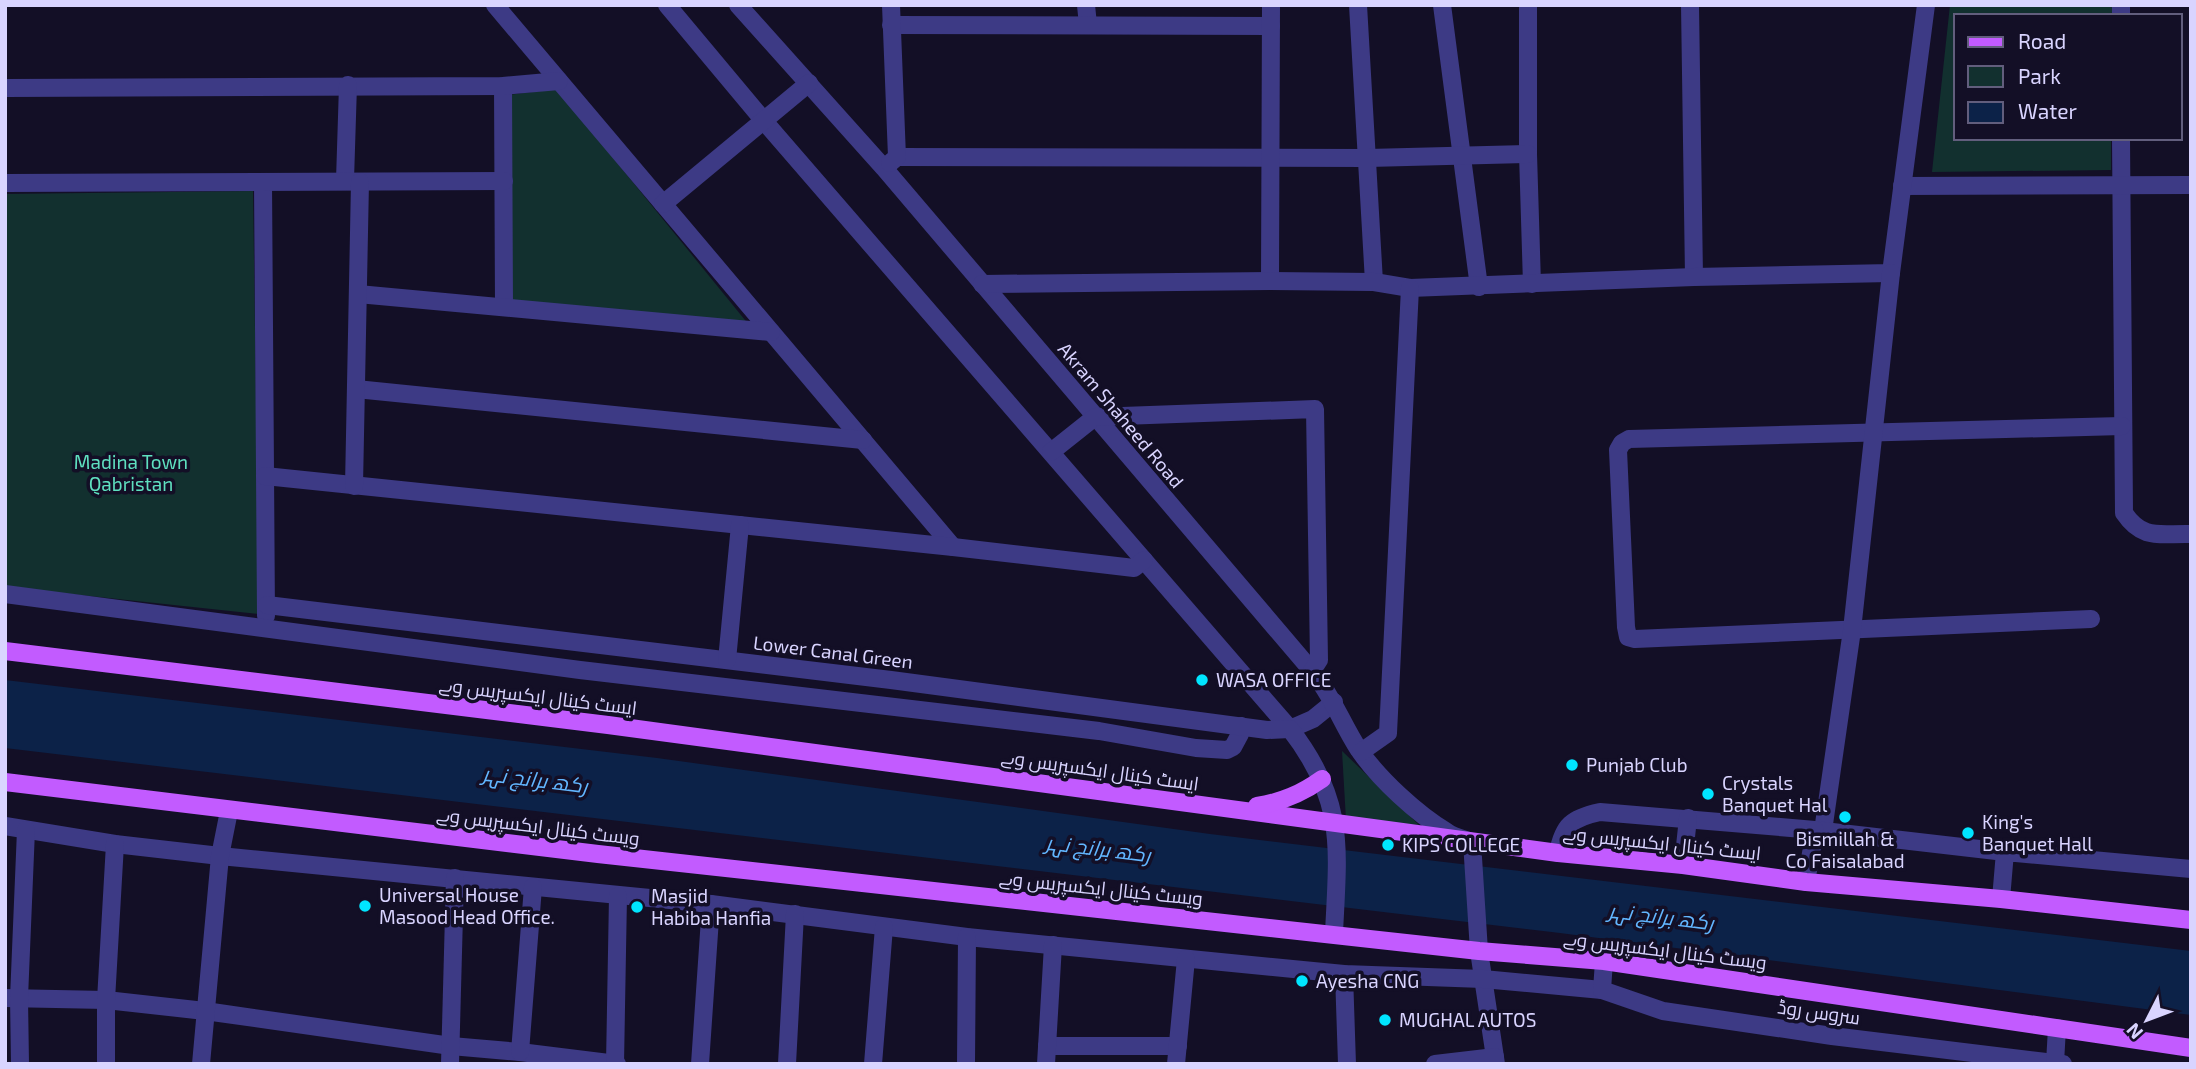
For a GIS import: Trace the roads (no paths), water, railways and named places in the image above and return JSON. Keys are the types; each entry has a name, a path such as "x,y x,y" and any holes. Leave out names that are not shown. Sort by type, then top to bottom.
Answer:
{"main road":[{"name":"ایسٹ کینال ایکسپریس وے","path":"5,651 622,727 1336,822 1473,849 1558,853 1684,865 1806,882 2001,899 2191,920"},
{"path":"1198,804 1244,808 1275,803 1302,793 1322,779"},
{"name":"ویسٹ کینال ایکسپریس وے","path":"5,782 598,855 1478,942 2191,1048"}],"street":[{"path":"495,5 953,547"},
{"path":"667,5 764,121 1290,729 1322,779 1336,822 1334,926"},
{"name":"Akram Shaheed Road","path":"738,5 809,83 891,162 982,284 1312,671 1334,702 1361,752 1380,775 1430,821 1473,849"},
{"path":"891,5 891,162 1270,156 1461,157 1528,154"},
{"path":"1086,5 1088,25"},
{"path":"1270,281 1271,5"},
{"path":"1358,5 1374,282"},
{"path":"1441,5 1479,287"},
{"path":"1528,5 1528,154 1532,284"},
{"path":"1690,5 1694,277"},
{"path":"1806,882 1819,830 1852,630 1891,273 1926,5"},
{"path":"891,25 1270,26"},
{"path":"5,88 503,86 559,81"},
{"path":"663,204 809,83"},
{"path":"348,85 358,294 354,485"},
{"path":"503,86 504,307"},
{"path":"2121,140 2124,513 2136,529 2144,533 2191,534"},
{"path":"5,183 504,181"},
{"path":"263,182 266,627"},
{"path":"1902,186 2191,185"},
{"path":"982,284 1270,281 1374,282 1410,288 1694,277 1891,273"},
{"path":"1361,752 1388,733 1410,288"},
{"path":"358,294 771,332"},
{"path":"356,389 863,440"},
{"path":"1051,452 1095,417 1315,409 1319,660 1312,671"},
{"path":"2091,619 1635,639 1628,637 1618,450 1622,443 1629,439 2122,426"},
{"path":"265,477 1134,568 1144,560"},
{"path":"727,660 740,525"},
{"path":"5,594 580,670 1099,732 1196,748 1227,750 1233,747 1241,726"},
{"name":"Lower Canal Green","path":"267,605 727,660 1267,730 1290,729"},
{"path":"1290,729 1313,719 1334,702"},
{"path":"201,1064 220,856 229,811"},
{"path":"1558,853 1561,834 1573,821 1600,812 1819,830 2005,852 2191,869"},
{"path":"1684,865 1688,818"},
{"path":"5,827 115,844 711,904 967,937 1344,974 1483,979"},
{"path":"20,1064 12,998 26,830"},
{"path":"106,1064 106,1000 115,844"},
{"path":"1434,1064 1496,1060 1478,942 1473,849"},
{"path":"2001,899 2005,852"},
{"path":"451,1055 455,878"},
{"path":"527,1056 533,887"},
{"path":"12,998 106,1000 205,1011 451,1055 527,1056 615,1064 618,896"},
{"path":"700,1064 711,904"},
{"path":"787,1064 795,914"},
{"path":"873,1064 884,927"},
{"path":"966,1064 967,937"},
{"path":"1053,945 1047,1055 1177,1055 1186,959"},
{"path":"1602,990 1604,961"},
{"path":"1344,974 1347,1064"},
{"name":"سروس روڈ","path":"1483,979 1602,990 1663,1011 1832,1036 2059,1063"},
{"path":"2057,1028 2059,1063"}],"water":[{"name":"رکھ برانچ نہر","path":"5,680 657,758 1210,834 2191,951 2191,1015 1560,933 5,748"}],"place":[{"name":"WASA OFFICE","path":"1202,680"},
{"name":"Punjab Club","path":"1572,765"},
{"name":"Crystals Banquet Hal","path":"1708,794"},
{"name":"Bismillah & Co Faisalabad","path":"1845,817"},
{"name":"King's Banquet Hall","path":"1968,833"},
{"name":"KIPS COLLEGE","path":"1388,845"},
{"name":"Universal House Masood Head Office.","path":"365,906"},
{"name":"Masjid Habiba Hanfia","path":"637,907"},
{"name":"Ayesha CNG","path":"1302,981"},
{"name":"MUGHAL AUTOS","path":"1385,1020"}],"park label":[{"name":"Madina Town Qabristan","path":"131,473"}]}
